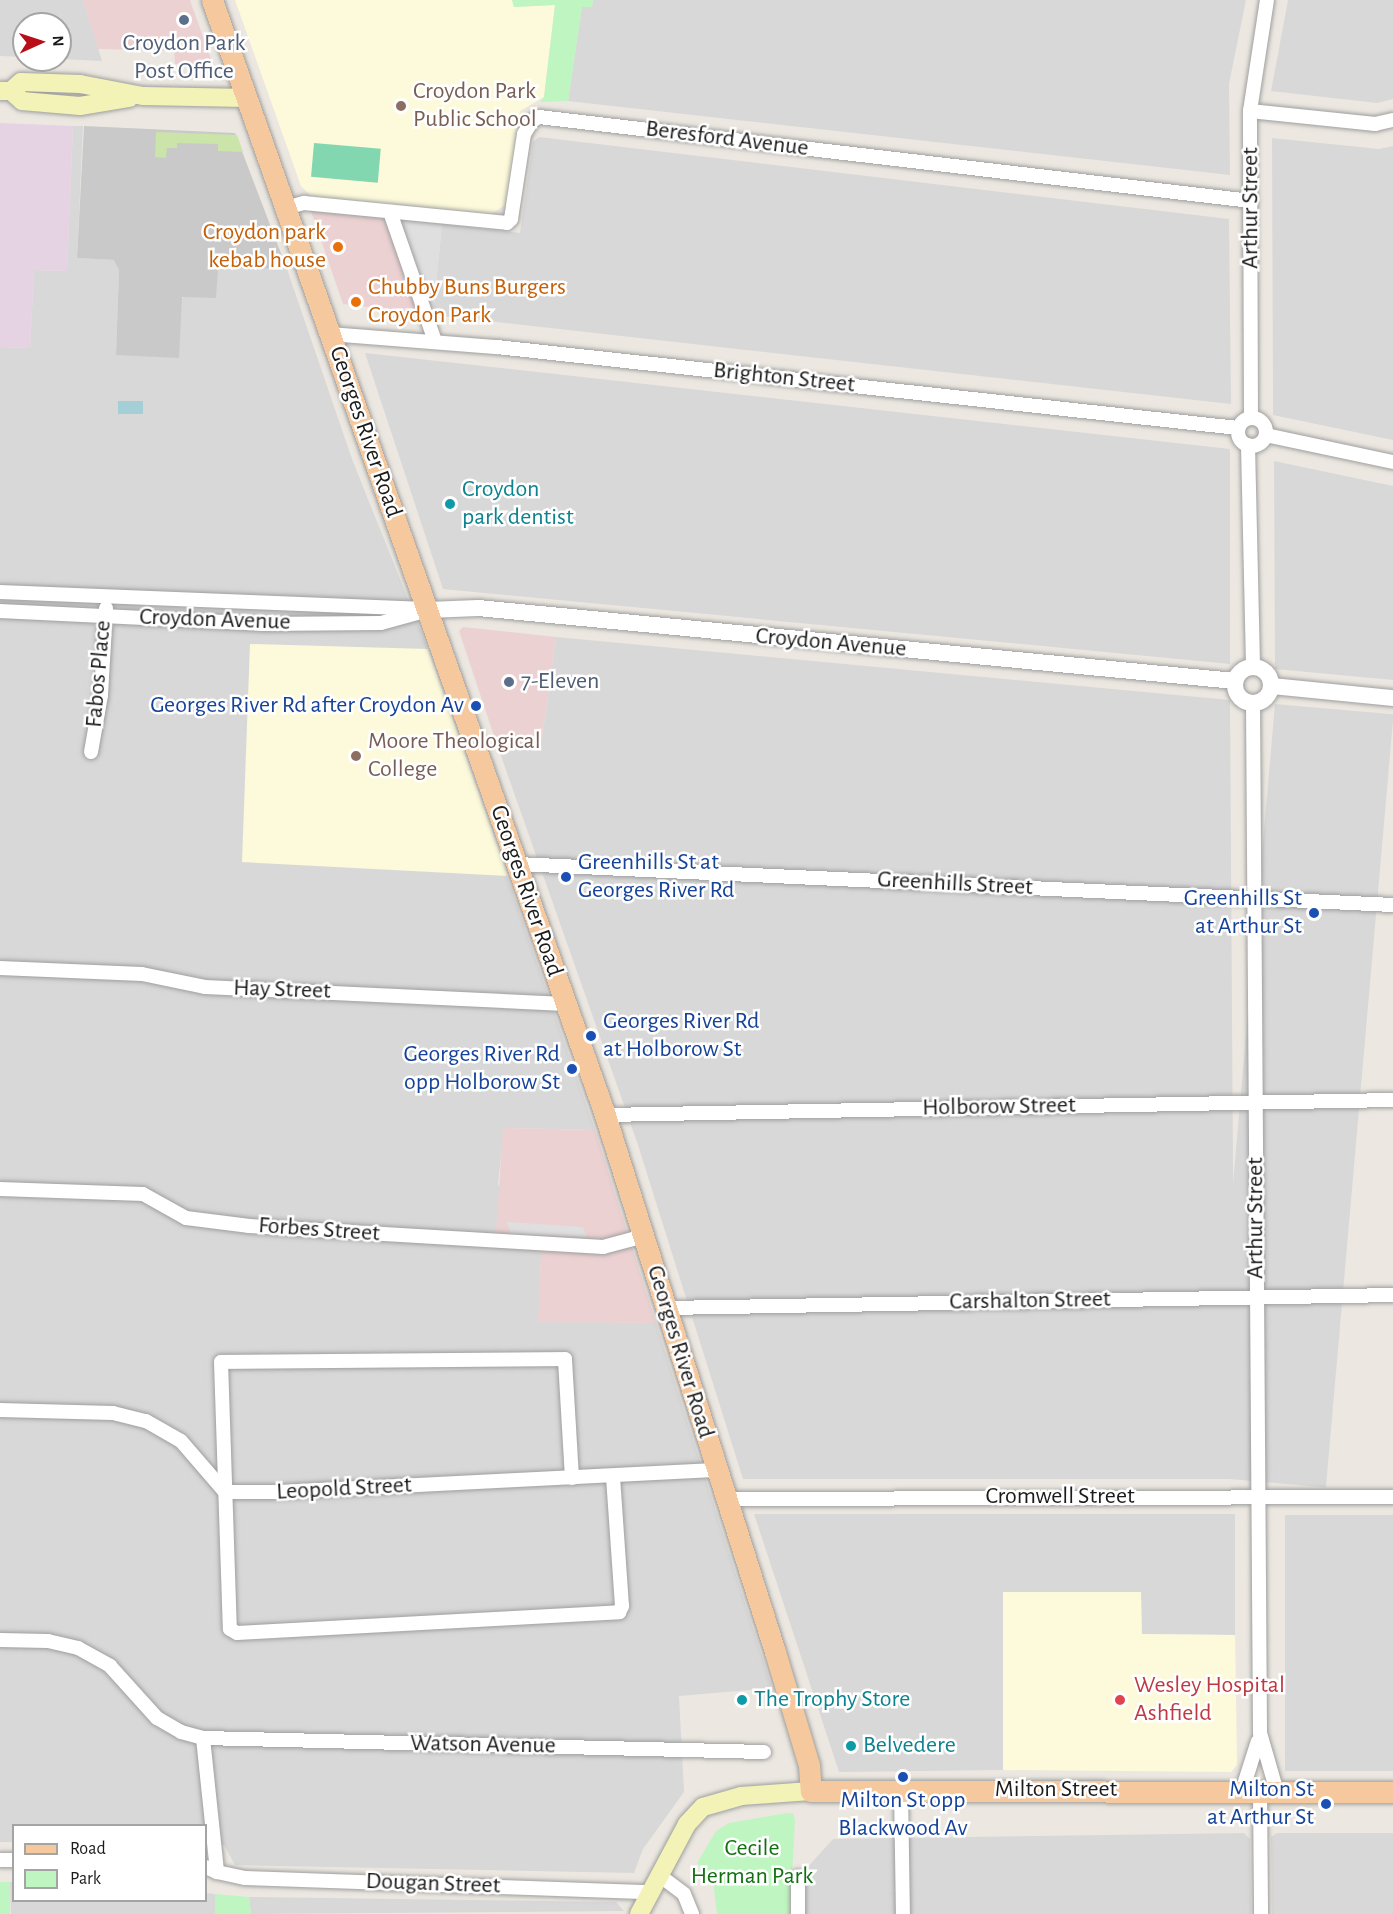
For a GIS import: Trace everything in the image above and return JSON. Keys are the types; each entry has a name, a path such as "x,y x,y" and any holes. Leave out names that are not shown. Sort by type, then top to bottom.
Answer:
{"main road":[{"name":"Georges River Road","path":"213,0 605,1115 809,1765 811,1791"},
{"path":"5,91 22,101 80,106 143,96 247,98"},
{"name":"Milton Street","path":"639,1914 687,1824 703,1808 741,1796 811,1791 902,1790 1393,1792"}],"street":[{"name":"Arthur Street","path":"1251,417 1251,111 1267,0"},
{"path":"1251,111 1375,124 1393,120"},
{"name":"Beresford Avenue","path":"286,208 304,204 507,223 511,219 524,134 532,121 539,117 1251,201"},
{"path":"390,212 435,341"},
{"name":"Brighton Street","path":"330,334 435,341 1238,428"},
{"path":"1251,417 1262,422 1266,435 1257,445 1248,446 1241,441 1238,428 1251,417"},
{"path":"1266,435 1393,462"},
{"path":"1248,446 1253,666"},
{"name":"Croydon Avenue","path":"0,592 428,610 478,608 1235,681"},
{"name":"Fabos Place","path":"91,752 100,695 106,597"},
{"name":"Croydon Avenue","path":"0,611 262,624 381,623 428,610"},
{"path":"1253,666 1264,670 1272,686 1264,700 1253,703 1237,694 1235,681 1243,669 1253,666"},
{"path":"1272,686 1393,698"},
{"name":"Arthur Street","path":"1253,703 1261,1914"},
{"name":"Greenhills Street","path":"517,864 1393,905"},
{"name":"Hay Street","path":"0,968 142,974 205,987 565,1004"},
{"name":"Holborow Street","path":"605,1115 1393,1100"},
{"name":"Forbes Street","path":"0,1189 143,1194 186,1218 249,1226 603,1247 644,1236"},
{"name":"Carshalton Street","path":"666,1308 1393,1295"},
{"path":"572,1478 565,1359 220,1362 230,1629 237,1633 619,1612 622,1606 613,1476"},
{"path":"0,1410 113,1413 146,1421 181,1441 225,1492"},
{"name":"Leopold Street","path":"225,1492 717,1470"},
{"name":"Cromwell Street","path":"727,1498 1393,1497"},
{"name":"Watson Avenue","path":"0,1640 48,1641 78,1648 110,1666 157,1718 181,1732 203,1738 764,1752"},
{"name":"Arthur Street","path":"1259,1791 1255,1759 1260,1733"},
{"path":"203,1738 211,1869"},
{"path":"902,1790 903,1914"},
{"name":"Dougan Street","path":"211,1869 245,1878 650,1892"},
{"path":"659,1875 684,1894 692,1914"},
{"path":"798,1877 798,1914"}],"shaded area":[{"path":"0,0 83,0 102,61 72,60 72,12 12,12 12,56 0,56"},
{"path":"83,0 190,0 212,62 209,67 175,64 174,51 98,49"},
{"name":"Croydon Park Public School","path":"235,0 512,0 514,7 555,5 544,97 520,111 508,203 487,217 312,197 301,186"},
{"path":"593,0 1246,0 1229,84 1230,175 568,101 582,6 592,7"},
{"path":"1288,0 1393,0 1393,99 1377,103 1271,91"},
{"path":"0,123 73,126 67,271 34,270 30,348 0,347"},
{"path":"73,126 83,126 77,258 115,260 119,270 116,355 217,268 287,269 352,459 428,649 595,1130 504,1128 498,1184 541,1254 539,1321 656,1323 772,1688 679,1696 684,1792 643,1849 634,1873 235,1865 224,1845 207,1845 207,1824 12,1824 12,1842 0,1842 0,347 30,348 34,270 67,271"},
{"path":"84,126 235,133 287,269 218,268 216,298 182,297 179,358 116,355 119,270 114,260 77,258"},
{"path":"539,137 1229,219 1231,404 433,315 442,224 520,233 533,142"},
{"path":"1272,138 1379,149 1393,146 1393,440 1273,415"},
{"path":"311,211 385,218 418,313 343,304"},
{"path":"400,219 442,224 433,315"},
{"path":"365,353 1230,449 1230,664 443,589"},
{"path":"1274,461 1393,486 1393,680 1275,669"},
{"path":"463,627 556,637 542,739 494,736 459,631"},
{"path":"556,637 1230,700 1235,1479 743,1479 637,1142 494,736 542,739"},
{"name":"Moore Theological College","path":"250,644 428,649 508,876 242,862"},
{"path":"1275,704 1393,714 1326,1487 1207,1477"},
{"path":"503,1128 595,1130 656,1323 538,1322 541,1254 496,1233"},
{"path":"507,1222 583,1227 587,1237 511,1234"},
{"path":"754,1514 1235,1514 1235,1635 1141,1634 1141,1592 1004,1592 1003,1770 839,1772"},
{"path":"1285,1515 1393,1515 1393,1771 1285,1771"},
{"name":"Wesley Hospital Ashfield","path":"1003,1592 1141,1592 1142,1634 1235,1635 1237,1765 1231,1772 1003,1770"},
{"path":"1244,1833 1250,1839 1251,1914 804,1914 804,1871 833,1839"},
{"path":"1277,1833 1393,1833 1393,1914 1272,1914 1271,1837"},
{"path":"10,1882 12,1882 12,1902 207,1902 207,1893 215,1894 215,1914 11,1914"},
{"path":"249,1897 616,1902 624,1911 251,1914"}],"green space":[{"path":"512,0 593,0 592,7 582,7 568,101 540,102 544,97 555,5 514,7"},
{"path":"156,132 237,135 243,152 218,151 218,144 177,143 177,148 167,148 166,158 155,157"},
{"path":"314,143 381,149 378,183 311,177"},
{"name":"Cecile Herman Park","path":"793,1813 795,1820 790,1914 717,1914 713,1880 697,1863 716,1831 729,1823"},
{"path":"0,1882 10,1882 10,1914 0,1914"},
{"path":"215,1894 249,1897 251,1914 215,1914"}],"water":[{"path":"118,401 143,401 143,414 118,414"}],"place":[{"name":"Croydon Park Post Office","path":"184,20"},
{"name":"Croydon Park Public School","path":"401,106"},
{"name":"Croydon park kebab house","path":"338,247"},
{"name":"Chubby Buns Burgers Croydon Park","path":"356,302"},
{"name":"Croydon park dentist","path":"450,504"},
{"name":"7-Eleven","path":"509,682"},
{"name":"Georges River Rd after Croydon Av","path":"476,706"},
{"name":"Moore Theological College","path":"356,756"},
{"name":"Greenhills St at Georges River Rd","path":"566,877"},
{"name":"Greenhills St at Arthur St","path":"1314,913"},
{"name":"Georges River Rd at Holborow St","path":"591,1036"},
{"name":"Georges River Rd opp Holborow St","path":"572,1069"},
{"name":"The Trophy Store","path":"742,1700"},
{"name":"Wesley Hospital Ashfield","path":"1120,1700"},
{"name":"Belvedere","path":"851,1746"},
{"name":"Milton St opp Blackwood Av","path":"903,1777"},
{"name":"Milton St at Arthur St","path":"1326,1804"}]}
